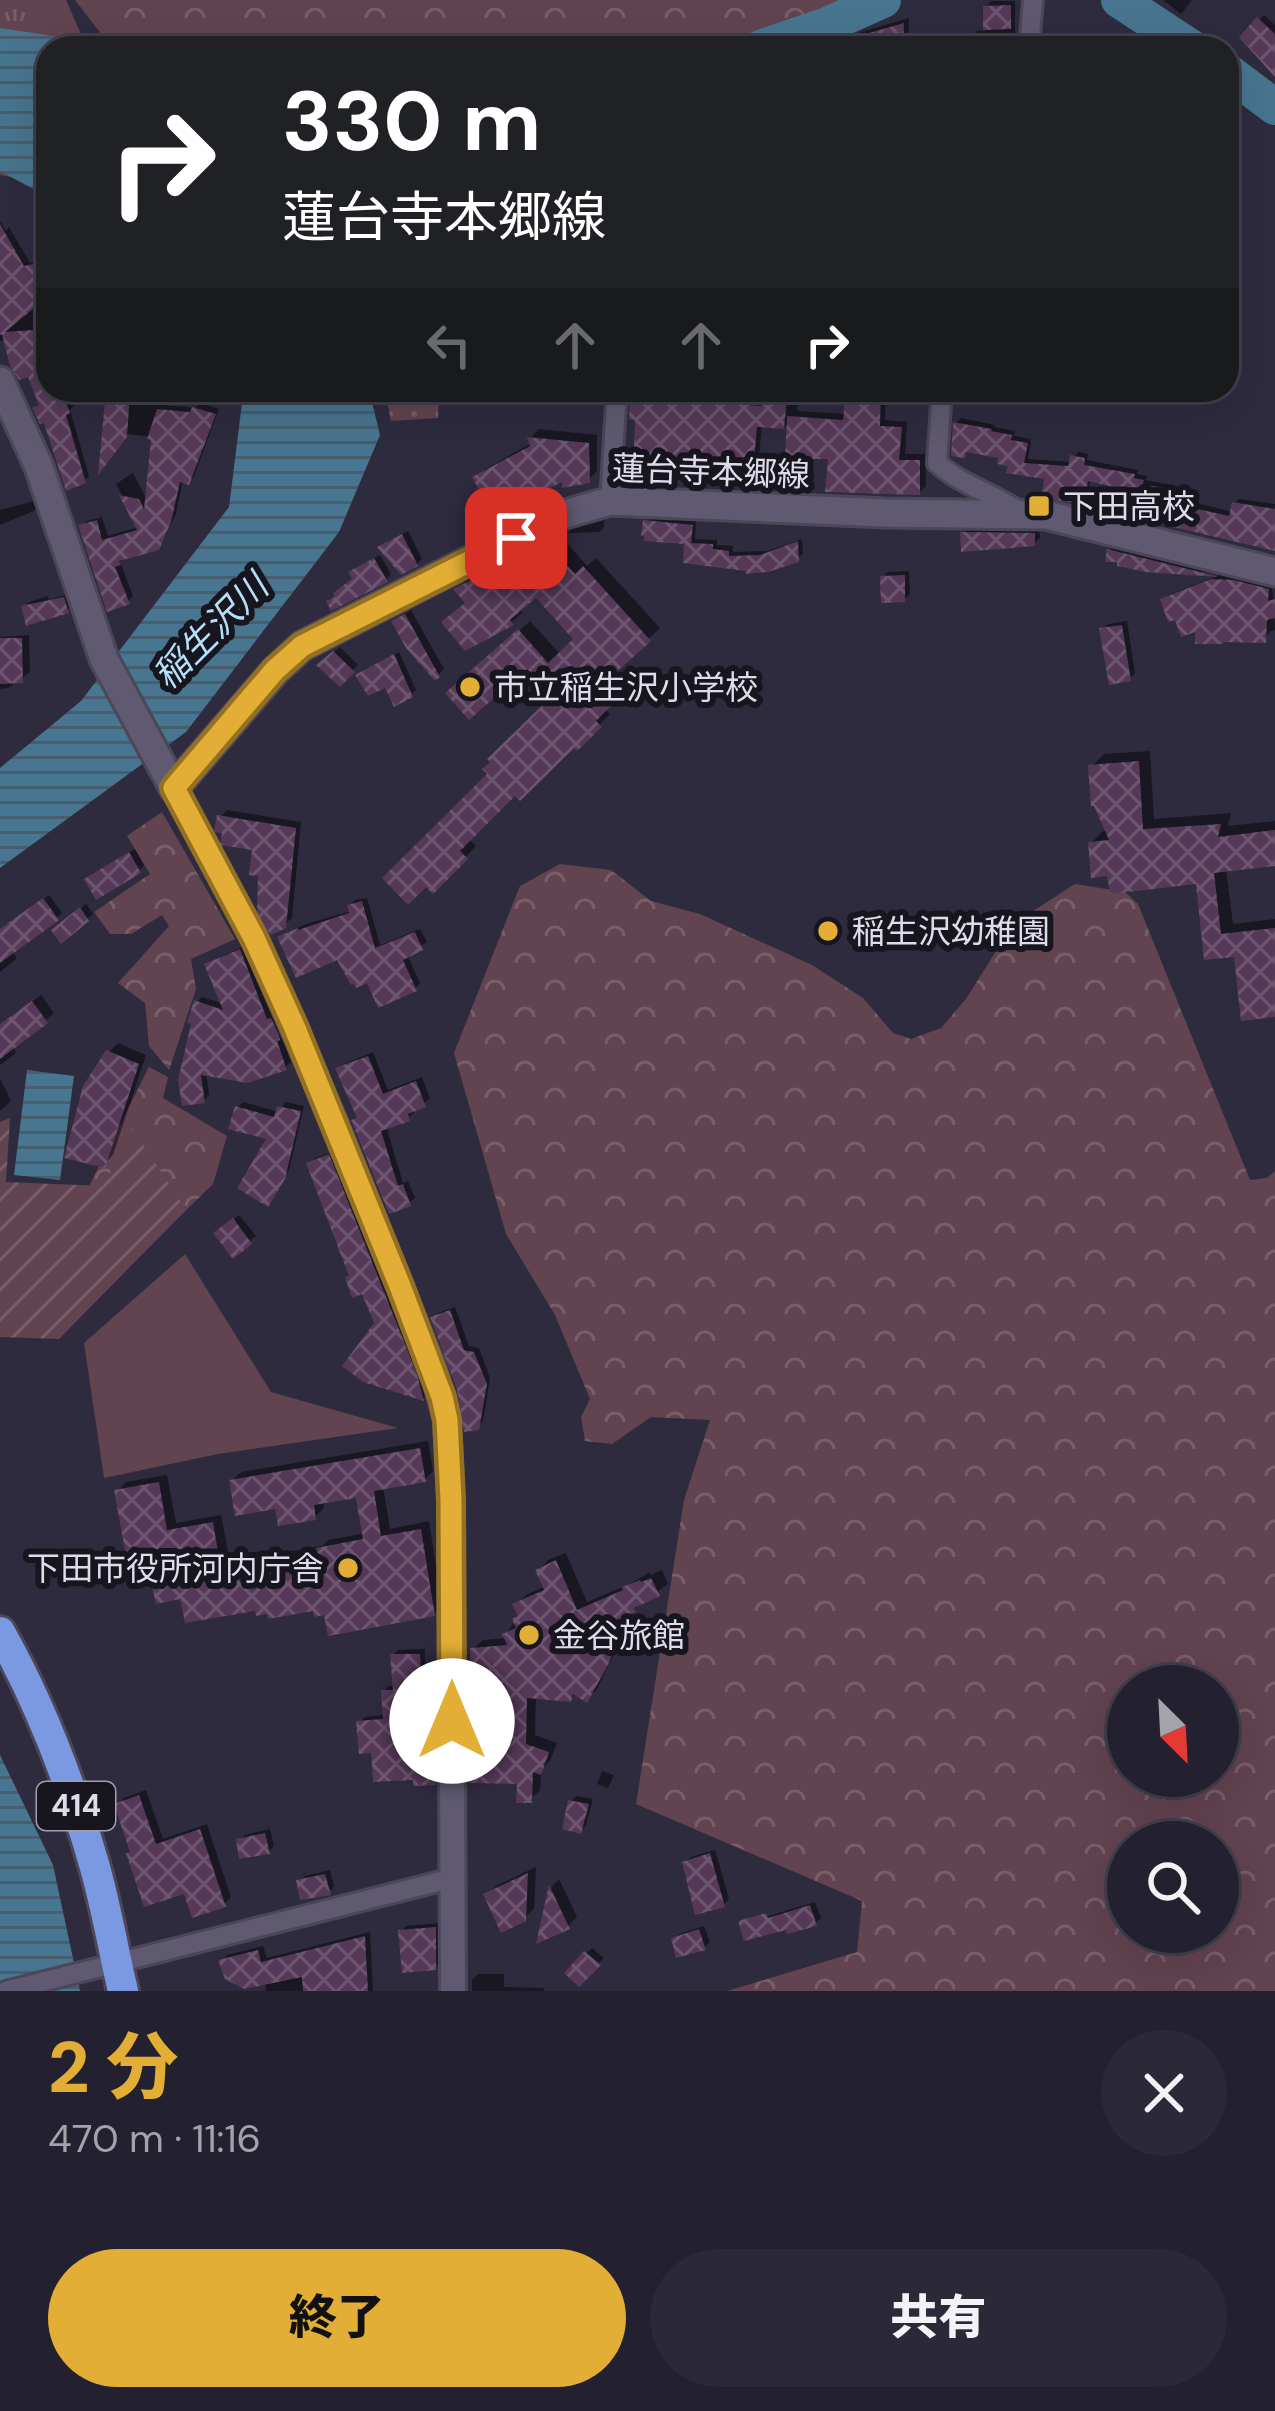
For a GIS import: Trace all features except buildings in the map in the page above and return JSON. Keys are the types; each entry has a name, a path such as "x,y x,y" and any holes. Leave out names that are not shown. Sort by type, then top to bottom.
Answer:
{"highway":[{"name":"414","path":"0,1632 72,1793 95,1867 120,1978"}],"main road":[{"path":"0,381 39,467 104,659 170,780"},
{"name":"蓮台寺本郷線","path":"170,780 302,646 556,517 610,501 1046,515 1275,572"}],"street":[{"path":"1030,36 1033,0"},
{"path":"610,501 615,402"},
{"path":"941,402 937,464 1026,515"},
{"path":"170,780 254,938 335,1124 442,1397 451,1500 453,1991"},
{"path":"6,1991 82,1970 120,1978 453,1878"}],"green space":[{"path":"0,0 66,0 82,36 36,36 36,182 0,175"},
{"path":"75,0 863,0 767,36 103,36"},
{"path":"387,402 439,402 438,418 391,421"},
{"path":"162,812 235,939 191,959 196,989 169,1070 149,1046 145,1003 118,983 169,926 162,915 131,934 110,934 94,912 150,874 127,836"},
{"path":"560,864 611,870 651,901 700,914 812,965 863,998 893,1033 911,1039 941,1028 966,999 1013,924 1075,884 1125,892 1138,904 1250,1180 1267,1178 1275,1171 1275,1991 727,1991 857,1952 862,1901 636,1804 684,1500 710,1420 651,1417 612,1444 585,1441 581,1417 590,1399 555,1315 506,1234 454,1053 520,886"},
{"path":"149,1067 168,1077 163,1098 227,1136 213,1184 65,1328 78,1208"},
{"path":"10,1118 6,1182 103,1186 132,1128 186,1210 59,1339 0,1337 0,1122"},
{"path":"185,1254 271,1392 398,1428 218,1454 104,1478 84,1343"}],"water":[{"path":"0,28 53,36 36,36 36,190 0,171"},
{"name":"稲生沢川","path":"242,402 372,402 380,435 339,532 186,732 0,868 0,768 81,701 229,507"},
{"path":"27,1070 74,1076 60,1180 14,1175"},
{"path":"0,1755 53,1865 80,1991 0,1991"}],"waterway":[{"path":"795,36 883,0"},
{"path":"1119,0 1174,36"},
{"path":"1239,80 1275,107"}],"place":[{"name":"下田高校","path":"1039,506"},
{"name":"市立稲生沢小学校","path":"470,687"},
{"name":"稲生沢幼稚園","path":"828,931"},
{"name":"下田市役所河内庁舎","path":"348,1568"},
{"name":"金谷旅館","path":"529,1635"}],"route":[{"path":"452,1721 451,1500 442,1397 294,1026 254,938 174,788 275,670 302,646 516,538"}]}
